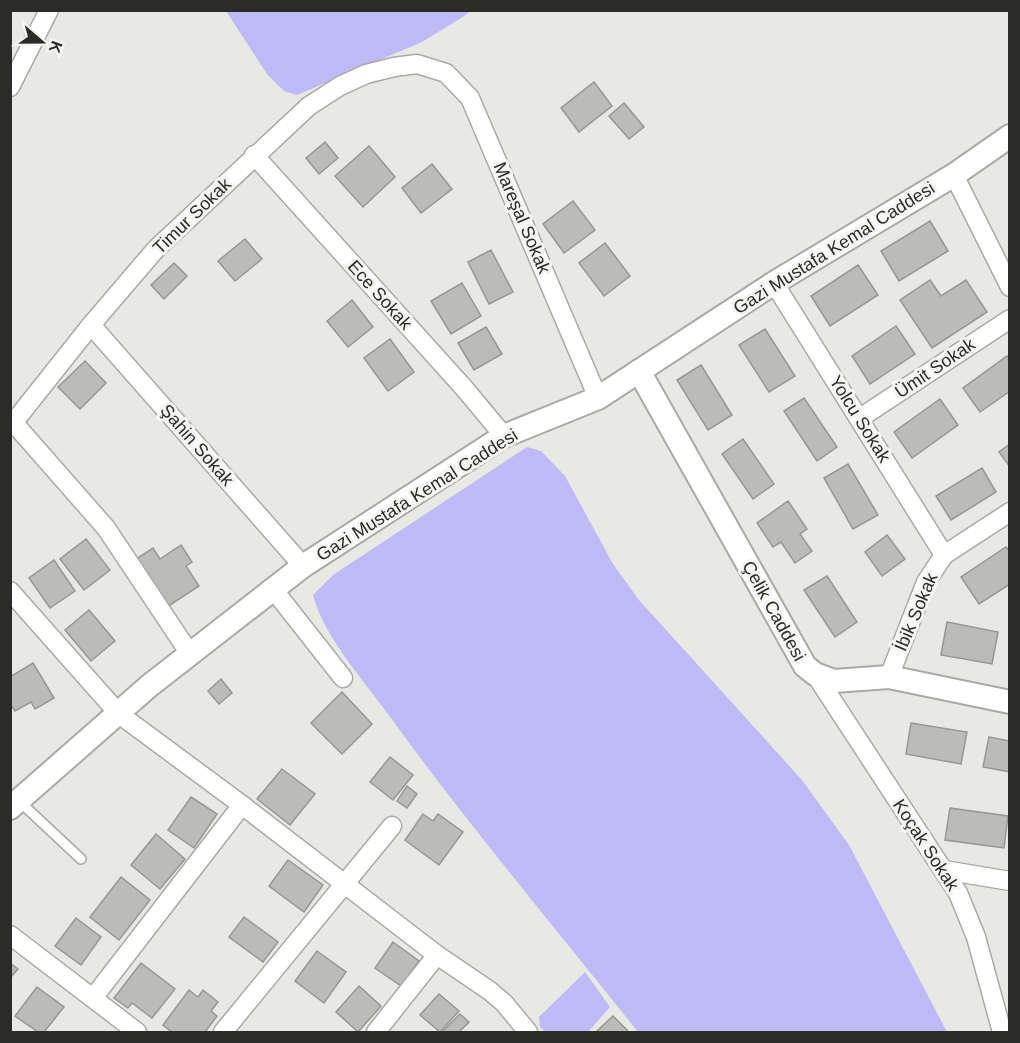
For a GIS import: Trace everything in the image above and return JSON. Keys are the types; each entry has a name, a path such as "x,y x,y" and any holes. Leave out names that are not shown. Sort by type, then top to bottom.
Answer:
{"street":[{"path":"10,87 49,10"},
{"name":"Timur Sokak","path":"12,424 91,325 156,249 309,106 340,86 366,74 417,64"},
{"name":"Mareşal Sokak","path":"417,64 446,74 470,98 598,399"},
{"name":"Gazi Mustafa Kemal Caddesi","path":"14,804 190,654 303,566 504,436 598,399 774,283 954,175 1010,136"},
{"name":"Ece Sokak","path":"254,155 464,388 504,436"},
{"path":"954,175 1010,287"},
{"name":"Yolcu Sokak","path":"774,283 944,555"},
{"name":"Ümit Sokak","path":"860,418 1010,319"},
{"name":"Şahin Sokak","path":"91,325 303,566"},
{"name":"Çelik Caddesi","path":"639,371 805,666 815,674 834,681 889,677 1010,702"},
{"path":"12,424 106,528 190,654"},
{"name":"İbik Sokak","path":"889,677 926,582 944,555 1010,512"},
{"path":"273,589 343,678"},
{"path":"10,591 119,714 437,955 504,1003 525,1031"},
{"name":"Koçak Sokak","path":"815,674 958,893 976,937 1002,1032"},
{"path":"93,998 242,805"},
{"path":"223,1032 392,826"},
{"path":"944,870 1010,881"},
{"path":"10,935 137,1032"},
{"path":"376,1032 437,955"}],"lane":[{"path":"14,804 81,859"}],"shaded area":[{"path":"226,11 471,11 422,42 297,95 284,91 267,74"},
{"path":"527,447 541,451 565,476 613,564 639,600 802,780 849,845 947,1032 638,1032 478,832 344,655 325,625 313,595 333,575"},
{"path":"585,972 610,1007 588,1032 546,1032 540,1027 539,1017"}],"building":[{"path":"594,82 612,106 579,132 561,108"},
{"path":"624,103 644,127 629,139 609,116"},
{"path":"325,142 338,158 319,174 306,158"},
{"path":"369,146 395,177 363,207 335,176"},
{"path":"432,164 452,189 421,213 402,188"},
{"path":"573,201 595,230 564,253 543,224"},
{"path":"930,221 948,251 899,281 881,251"},
{"path":"245,239 262,259 235,281 218,261"},
{"path":"605,243 630,276 604,296 579,263"},
{"path":"491,250 513,292 489,304 468,262"},
{"path":"174,263 187,276 164,299 151,285"},
{"path":"858,265 878,295 830,326 811,296"},
{"path":"930,280 941,296 966,280 987,312 932,348 900,300"},
{"path":"462,283 481,316 451,334 431,301"},
{"path":"352,300 373,327 348,347 327,321"},
{"path":"896,326 915,354 870,384 852,356"},
{"path":"486,327 502,354 474,370 458,343"},
{"path":"765,329 795,376 769,392 739,345"},
{"path":"390,339 414,372 388,391 364,358"},
{"path":"1007,356 1010,359 1010,391 980,412 963,388"},
{"path":"85,361 106,383 80,409 58,387"},
{"path":"701,365 732,415 708,430 677,380"},
{"path":"804,398 837,447 817,461 784,411"},
{"path":"940,399 958,425 912,458 894,432"},
{"path":"743,439 774,484 753,499 722,454"},
{"path":"1010,444 1010,467 999,452"},
{"path":"848,464 878,515 853,529 824,478"},
{"path":"982,468 996,492 951,520 936,496"},
{"path":"788,501 807,529 800,534 812,551 795,563 781,542 773,547 757,523"},
{"path":"887,535 905,559 882,576 865,552"},
{"path":"86,539 110,570 84,590 60,559"},
{"path":"181,545 192,562 186,566 199,586 164,609 133,561 153,548 160,559"},
{"path":"1006,547 1010,552 1010,584 979,604 961,577"},
{"path":"54,560 75,591 50,608 29,578"},
{"path":"827,576 857,622 835,637 804,590"},
{"path":"89,610 115,641 91,661 65,630"},
{"path":"947,622 998,632 992,664 941,655"},
{"path":"33,663 54,698 35,709 31,702 15,711 10,704 10,677"},
{"path":"221,679 232,693 219,704 208,691"},
{"path":"342,692 372,724 342,754 311,723"},
{"path":"911,723 967,732 961,764 906,754"},
{"path":"989,737 1010,741 1010,772 983,767"},
{"path":"390,757 413,775 393,800 370,782"},
{"path":"282,769 315,794 290,825 257,799"},
{"path":"407,786 417,794 407,808 397,801"},
{"path":"191,797 217,814 194,848 168,830"},
{"path":"950,808 1008,816 1004,848 945,840"},
{"path":"423,814 433,821 438,814 463,832 439,865 405,840"},
{"path":"156,834 185,859 160,889 131,865"},
{"path":"288,860 323,885 304,912 269,886"},
{"path":"121,877 150,900 119,940 90,917"},
{"path":"244,917 278,942 263,962 229,937"},
{"path":"76,918 101,937 81,965 55,946"},
{"path":"393,942 419,961 401,986 375,968"},
{"path":"317,951 346,972 324,1003 295,981"},
{"path":"10,963 18,969 10,978"},
{"path":"141,963 175,989 152,1018 132,1003 128,1008 114,998"},
{"path":"359,986 381,1006 358,1032 336,1012"},
{"path":"37,987 64,1007 44,1032 38,1032 15,1016"},
{"path":"189,990 198,997 203,990 218,1002 211,1011 217,1016 205,1032 172,1032 163,1025"},
{"path":"439,994 459,1011 440,1032 420,1015"},
{"path":"460,1014 469,1022 459,1032 442,1032"},
{"path":"613,1016 629,1032 596,1032"}]}
